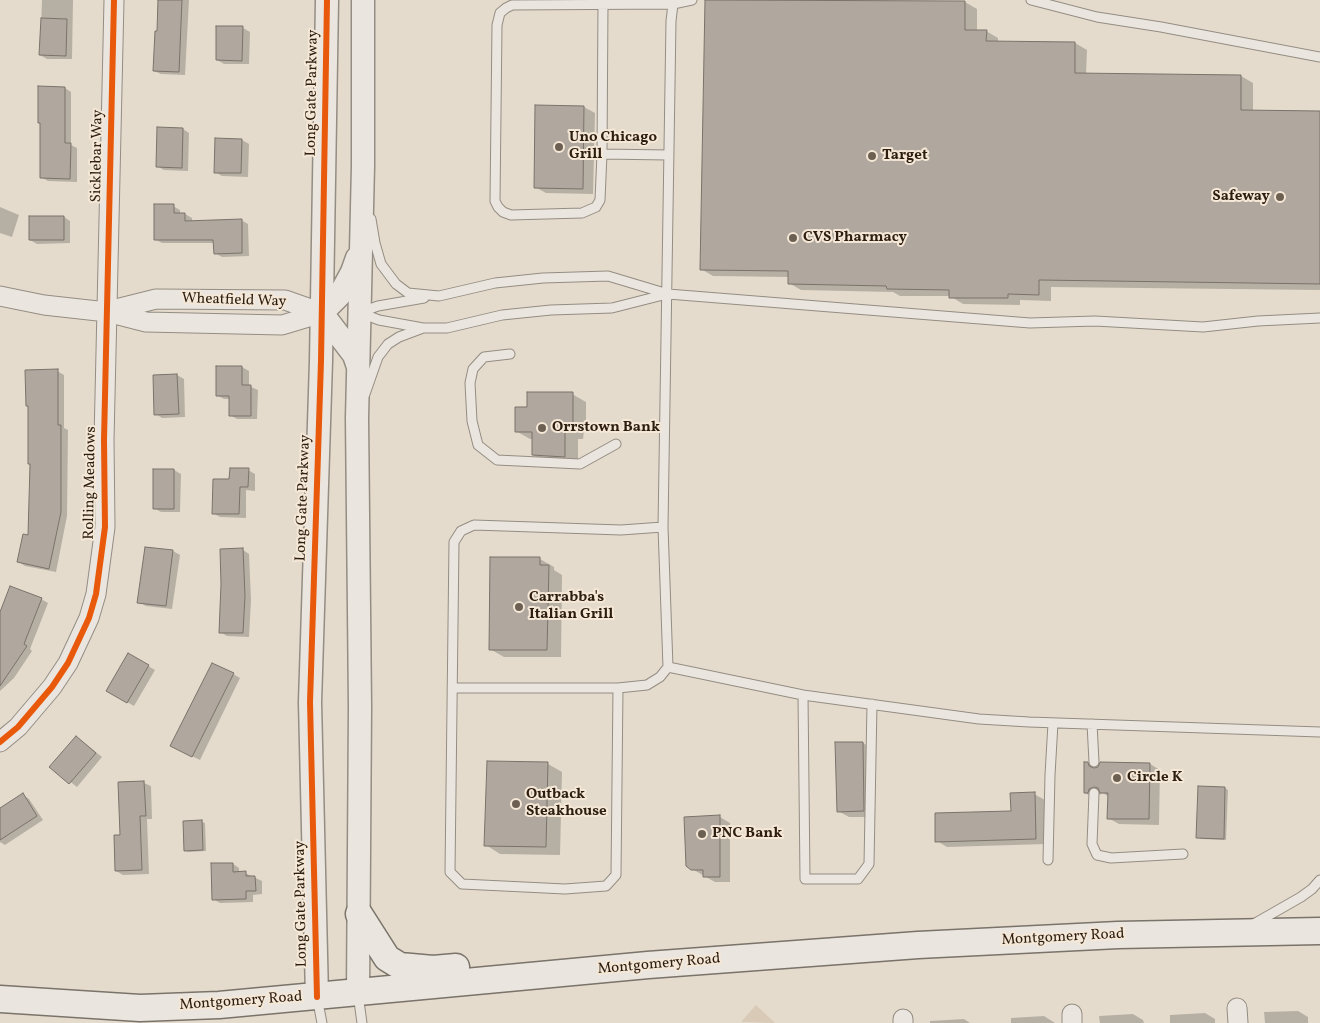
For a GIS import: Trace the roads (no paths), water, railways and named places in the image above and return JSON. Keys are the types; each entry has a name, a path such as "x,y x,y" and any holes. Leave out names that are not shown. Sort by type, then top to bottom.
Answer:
{"main road":[{"path":"358,914 387,958 400,966 433,969 636,949 648,965"},
{"name":"Montgomery Road","path":"0,999 140,1008 219,1005 648,965 918,945 1118,935 1320,931"}],"street":[{"name":"Sicklebar Way","path":"107,312 114,0"},
{"name":"Long Gate Parkway","path":"317,997 310,702 321,362 327,0"},
{"path":"358,992 360,698 357,418 363,166 363,0"},
{"path":"323,243 336,276 360,313"},
{"path":"359,371 354,355 322,313 339,296 343,289 352,272 360,245"},
{"name":"Wheatfield Way","path":"0,296 44,305 107,312 156,299 285,300 322,313"},
{"name":"Rolling Meadows","path":"0,742 18,727 52,687 68,663 89,618 96,594 105,527 104,440 107,312"},
{"path":"321,362 327,346 360,313"}],"lane":[{"path":"604,4 600,200 596,207 582,213 511,215 503,212 495,201 497,25 500,13 512,4 604,4 673,4 692,0"},
{"path":"1031,0 1097,17 1320,57"},
{"path":"452,688 618,688 647,685 660,677 668,667 663,526 668,294 668,155 673,4"},
{"path":"602,154 668,155"},
{"path":"363,166 375,243 381,264 396,284 408,293 439,296"},
{"path":"360,313 378,306 439,296 495,283 543,278 608,276 668,294 1030,323 1095,321 1203,327 1258,321 1320,318"},
{"path":"360,313 378,320 423,328 447,328 502,315 551,310 612,308 668,294"},
{"path":"357,418 378,357 388,344 423,328"},
{"path":"510,354 484,357 472,369 470,383 472,420 478,446 497,460 580,464 616,444"},
{"path":"618,688 616,875 606,886 565,889 462,884 450,872 454,542 461,531 474,525 621,530 663,526"},
{"path":"668,667 804,695 979,719 1320,732"},
{"path":"804,695 804,879 858,879 869,864 872,704"},
{"path":"1048,860 1053,723"},
{"path":"1092,724 1094,762"},
{"path":"1094,793 1092,844 1097,855 1111,858 1184,854"},
{"path":"1237,933 1301,897 1320,880"},
{"path":"358,992 362,1023"},
{"path":"317,997 322,1023"}],"place":[{"name":"Uno Chicago Grill","path":"559,147"},
{"name":"Target","path":"872,156"},
{"name":"Safeway","path":"1280,197"},
{"name":"CVS Pharmacy","path":"793,238"},
{"name":"Orrstown Bank","path":"542,428"},
{"name":"Carrabba's Italian Grill","path":"519,607"},
{"name":"Circle K","path":"1117,778"},
{"name":"Outback Steakhouse","path":"516,804"},
{"name":"PNC Bank","path":"702,834"}]}
